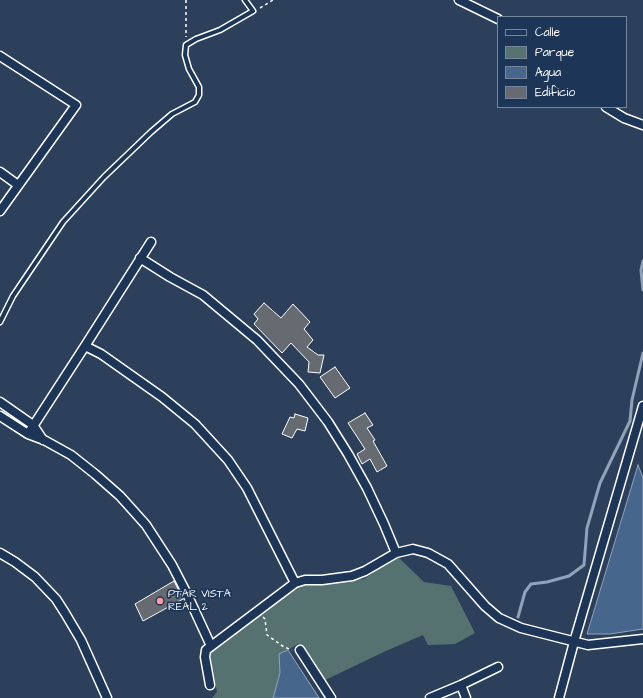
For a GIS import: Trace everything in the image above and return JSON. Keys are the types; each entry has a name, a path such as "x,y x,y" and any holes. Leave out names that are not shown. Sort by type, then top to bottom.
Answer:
{"street":[{"path":"459,0 497,19"},
{"path":"0,56 76,105 0,211"},
{"path":"608,108 624,118 643,125"},
{"path":"0,172 18,185"},
{"path":"28,434 151,242"},
{"path":"140,258 203,295 257,340 299,384 328,422 348,454 377,510 396,553"},
{"path":"85,346 101,354 162,397 195,424 228,460 247,488 295,583"},
{"path":"0,402 33,425 44,440"},
{"path":"559,698 643,406"},
{"path":"0,416 28,434 44,440 71,456 95,474 120,496 146,525 172,565 211,646"},
{"path":"210,685 205,657 206,650 295,583 304,580 322,580 352,576 365,572 396,553 413,549 428,553 448,564 485,606 498,618 521,628 588,645 643,639"},
{"path":"0,553 35,577 66,612 81,640 107,698"},
{"path":"300,650 330,698"},
{"path":"430,698 498,667"},
{"path":"461,685 466,698"}],"lane":[{"path":"0,322 13,296 63,222 104,177 151,132 172,114 195,102 199,95 198,87 189,69 185,55 186,45 196,39 220,30 252,11 245,0"}],"path":[{"path":"186,0 186,45"},
{"path":"252,11 273,0"},
{"path":"258,611 265,619 267,635 284,647 293,651 300,650"}],"green space":[{"path":"397,556 424,582 451,586 475,633 455,644 428,645 423,635 323,681 298,644 288,650 320,698 212,698 217,692 211,660 211,650 292,581 326,582 364,579"}],"water":[{"path":"638,465 643,478 643,629 610,634 587,634"},
{"path":"288,650 319,698 273,698 280,673 279,654"}],"building":[{"path":"264,303 281,318 293,304 310,322 304,329 313,340 307,347 318,355 324,355 320,373 308,372 309,362 291,343 282,353 254,324 258,319 254,314"},
{"path":"335,367 350,388 335,398 320,377"},
{"path":"365,413 373,425 367,428 375,440 373,441 387,466 377,472 370,459 362,464 357,454 365,449 348,423"},
{"path":"295,414 308,418 305,431 297,429 292,438 282,434 290,417 294,418"},
{"name":"PTAR VISTA REAL 2","path":"174,581 183,599 143,621 135,604"}],"waterway":[{"path":"643,261 641,270 643,290"},
{"path":"518,617 525,592 531,584 547,582 569,576 584,565 587,528 600,483 630,421 632,400 643,353"}],"place":[{"name":"PTAR VISTA REAL 2","path":"160,601"}]}
